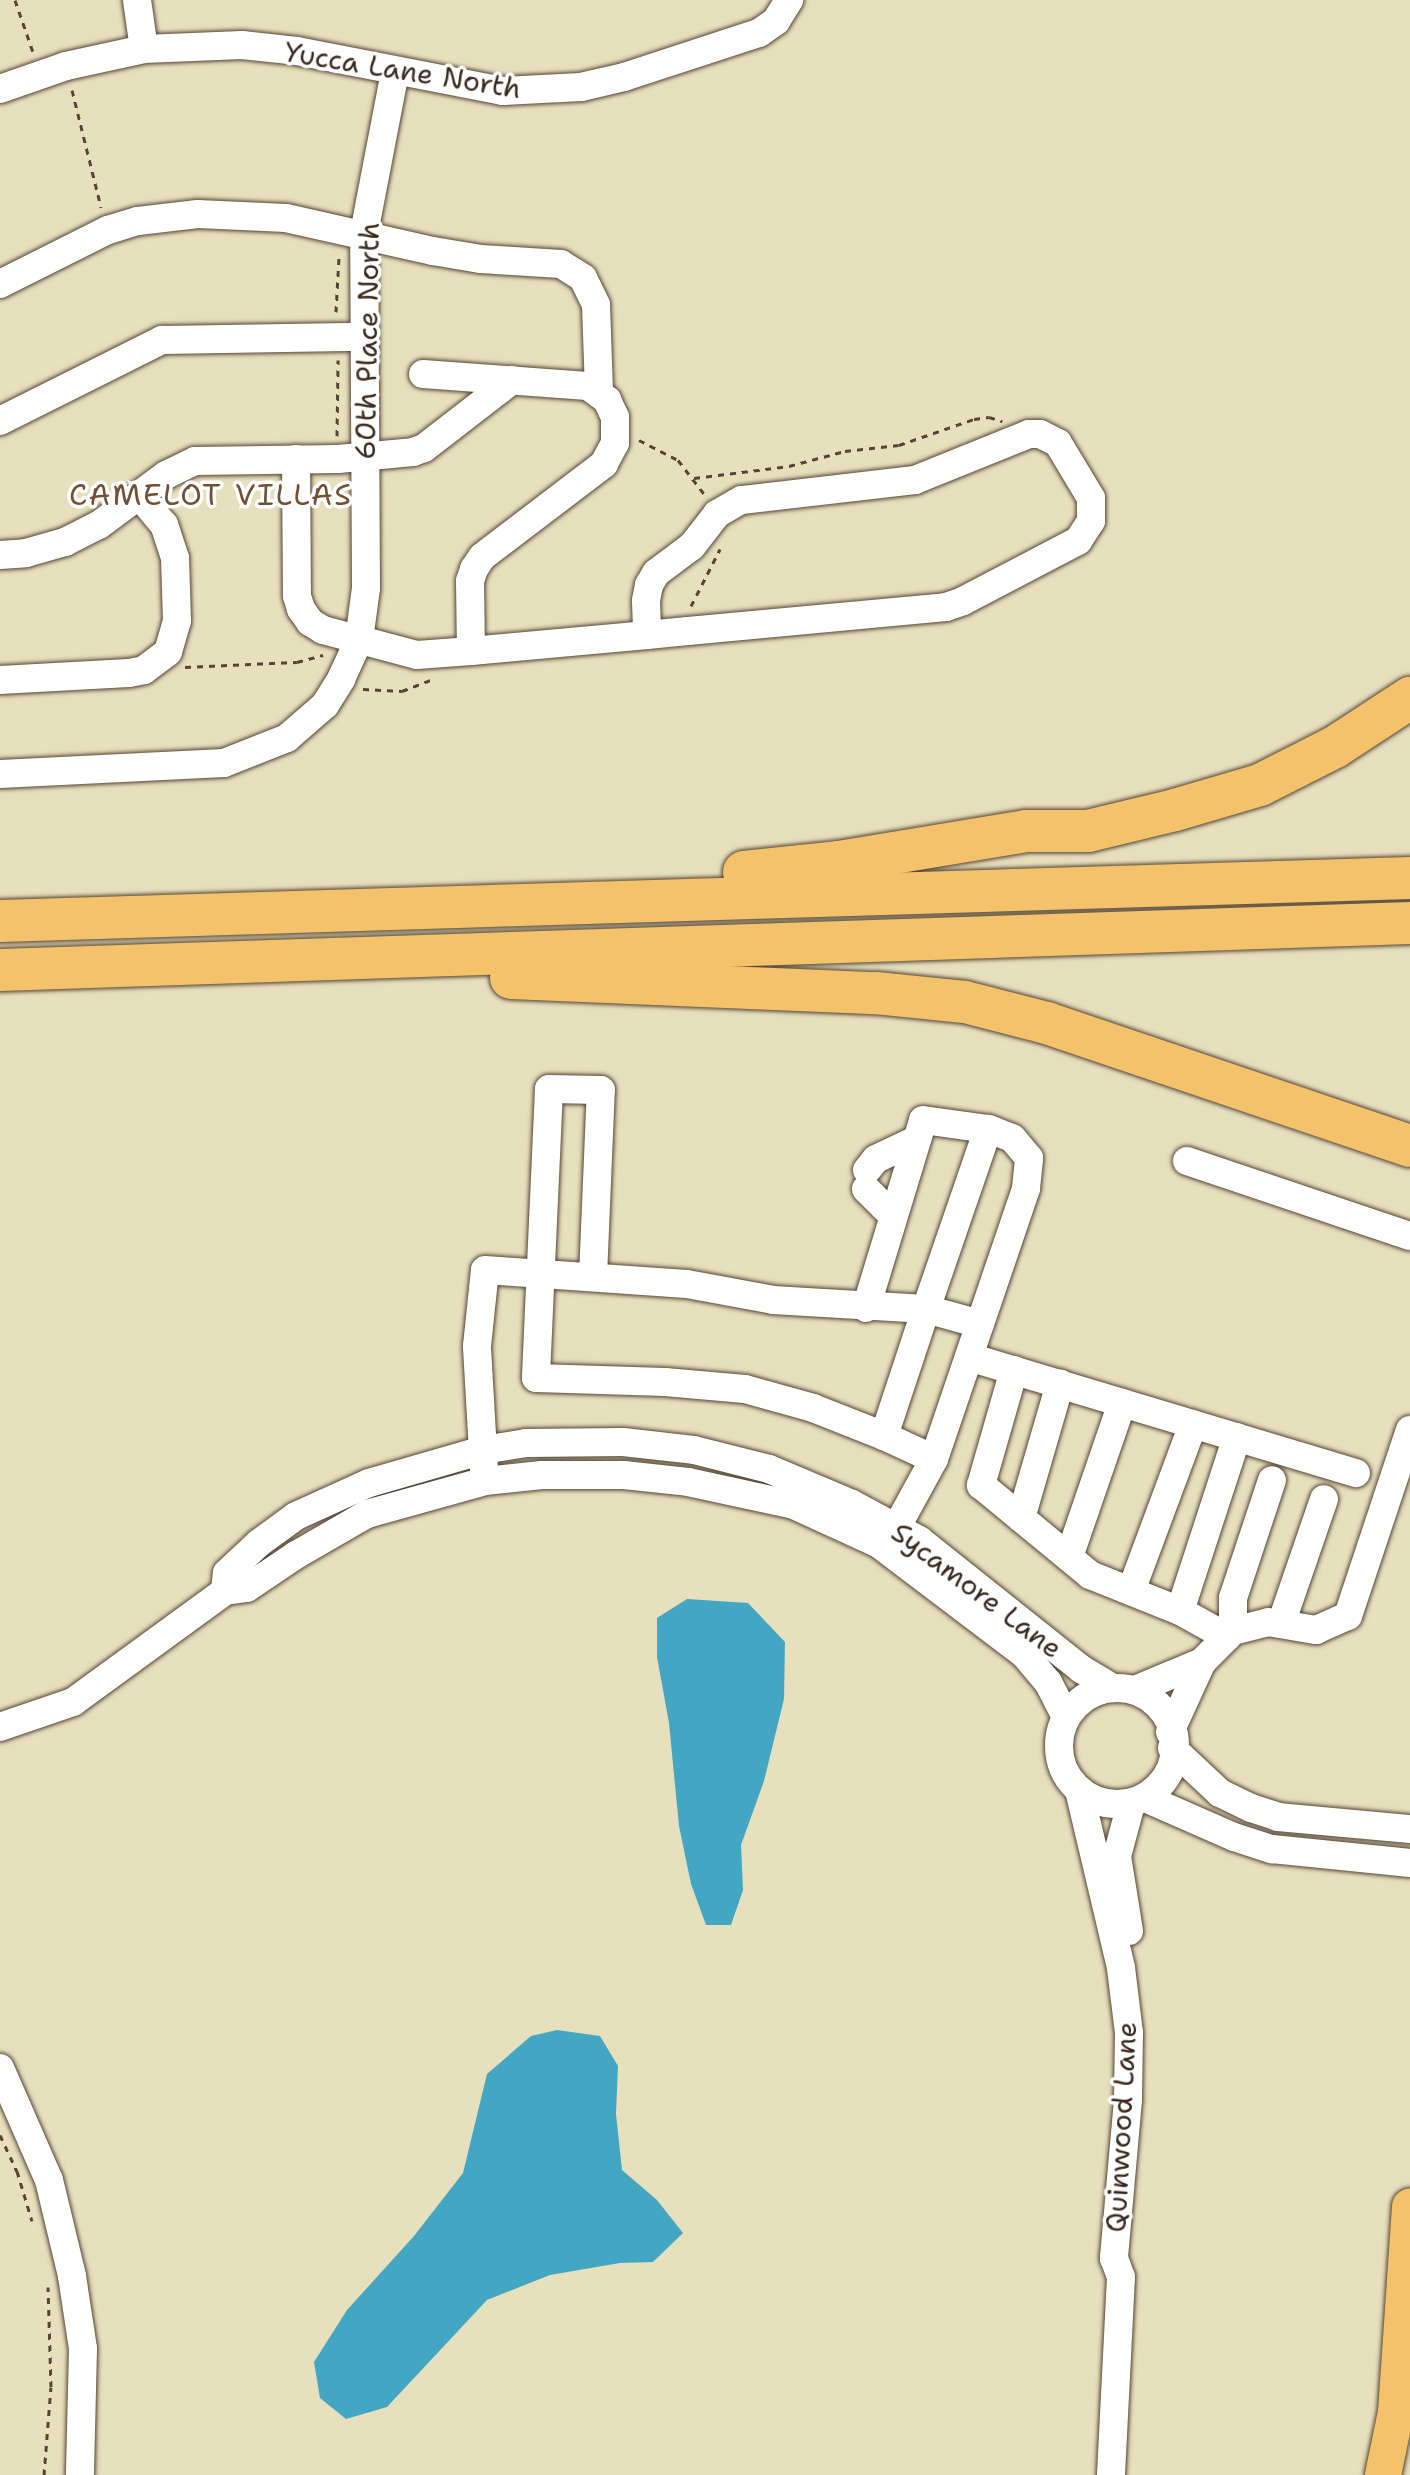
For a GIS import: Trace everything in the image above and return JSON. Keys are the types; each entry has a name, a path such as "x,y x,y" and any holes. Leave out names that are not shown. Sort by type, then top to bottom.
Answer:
{"highway":[{"path":"329,910 839,862 1026,831 1201,778 1284,744 1410,667"},
{"path":"1026,831 1088,831 1260,785 1335,747 1410,698"},
{"path":"0,921 1410,878"},
{"path":"0,970 1410,923"},
{"path":"316,959 403,975 876,993 965,1002 1047,1023 1410,1146"}],"main road":[{"path":"1383,2475 1396,2412 1410,2206"}],"street":[{"path":"137,0 144,49"},
{"name":"Yucca Lane North","path":"0,89 53,71 144,49 242,45 297,51 503,91 581,87 624,77 759,33 776,21 789,0"},
{"name":"60th Place North","path":"0,774 204,766 257,753 287,738 325,705 359,640 366,588 365,456 352,337 353,231 395,72"},
{"path":"0,284 108,230 138,221 198,214 286,218 433,251 481,259 544,261 574,271 583,278 596,305 599,393"},
{"path":"0,421 162,340 352,337"},
{"path":"423,374 588,386 613,408 616,435 604,464 482,557 474,569 470,581 471,651"},
{"path":"0,555 26,553 65,542 99,525 166,475 195,461 400,456 424,448 512,380"},
{"path":"296,459 297,596 301,609 310,622 323,630 417,655 471,651 647,635 946,607 1078,541 1091,521 1093,508 1066,451 1040,434 1012,439 915,480 755,497 730,505 717,514 692,546 656,573 649,585 647,635"},
{"path":"0,680 129,673 144,670 168,652 177,621 175,558 164,525 139,495"},
{"path":"593,1277 601,1090 549,1089 536,1378 665,1382 745,1389 813,1408 934,1459"},
{"path":"866,1308 923,1120 988,1129 1012,1138 1029,1158 1026,1188 934,1459 891,1538"},
{"path":"884,1436 988,1129"},
{"path":"893,1216 866,1179 876,1159 916,1140"},
{"path":"1187,1161 1410,1236"},
{"path":"485,1481 477,1346 485,1270 687,1284 773,1300 866,1308 926,1309 980,1324"},
{"path":"969,1357 1356,1473"},
{"path":"1014,1370 981,1485 1090,1575 1230,1634"},
{"path":"1021,1518 1060,1384"},
{"path":"1069,1557 1122,1403"},
{"path":"1131,1591 1193,1424"},
{"path":"1202,1662 1124,1689 1085,1696 1066,1717 1060,1729 1059,1746 1064,1767 1079,1790 1104,1805 1138,1801 1157,1791 1168,1775 1171,1740 1202,1662 1230,1634 1268,1622 1316,1630 1348,1616 1410,1430"},
{"path":"1180,1611 1237,1437"},
{"name":"Sycamore Lane","path":"225,1591 227,1573 259,1543 296,1516 369,1483 483,1450 526,1443 623,1442 694,1450 769,1469 852,1504 1025,1655 1048,1682 1066,1717"},
{"name":"Sycamore Lane","path":"0,1727 73,1702 225,1591 247,1588 367,1514 485,1481 583,1475 688,1482 794,1505 891,1538 919,1540 1081,1669 1124,1689"},
{"path":"1230,1634 1233,1598 1272,1480"},
{"path":"1281,1624 1324,1499"},
{"path":"1124,1689 1158,1705 1171,1740 1220,1793 1278,1817 1410,1829"},
{"name":"Quinwood Lane","path":"1079,1790 1136,2040"},
{"path":"1138,1801 1272,1849 1410,1863"},
{"name":"Quinwood Lane","path":"1111,2475 1121,2277 1114,2258 1136,2040 1135,1956 1117,1856 1138,1801"},
{"path":"0,2068 49,2180 72,2276 83,2349 80,2475"}],"path":[{"path":"15,0 53,71 108,230"},
{"path":"352,337 334,293 353,231"},
{"path":"694,478 789,466 845,451 899,445 989,417 1002,420 1012,439"},
{"path":"616,435 663,450 678,460 694,478 717,514"},
{"path":"0,2135 17,2171 34,2226"},
{"path":"44,2475 51,2387 48,2285"}],"water":[{"path":"687,1599 748,1603 785,1642 784,1699 764,1781 741,1845 743,1890 731,1925 706,1925 691,1884 679,1826 669,1723 657,1657 657,1618"},
{"path":"557,2030 600,2036 618,2066 616,2114 622,2170 657,2200 683,2233 653,2262 620,2263 550,2275 487,2300 387,2407 346,2419 320,2398 314,2362 347,2310 414,2236 463,2173 487,2074 531,2036"}],"district":[{"name":"CAMELOT VILLAS","path":"211,495"}]}
